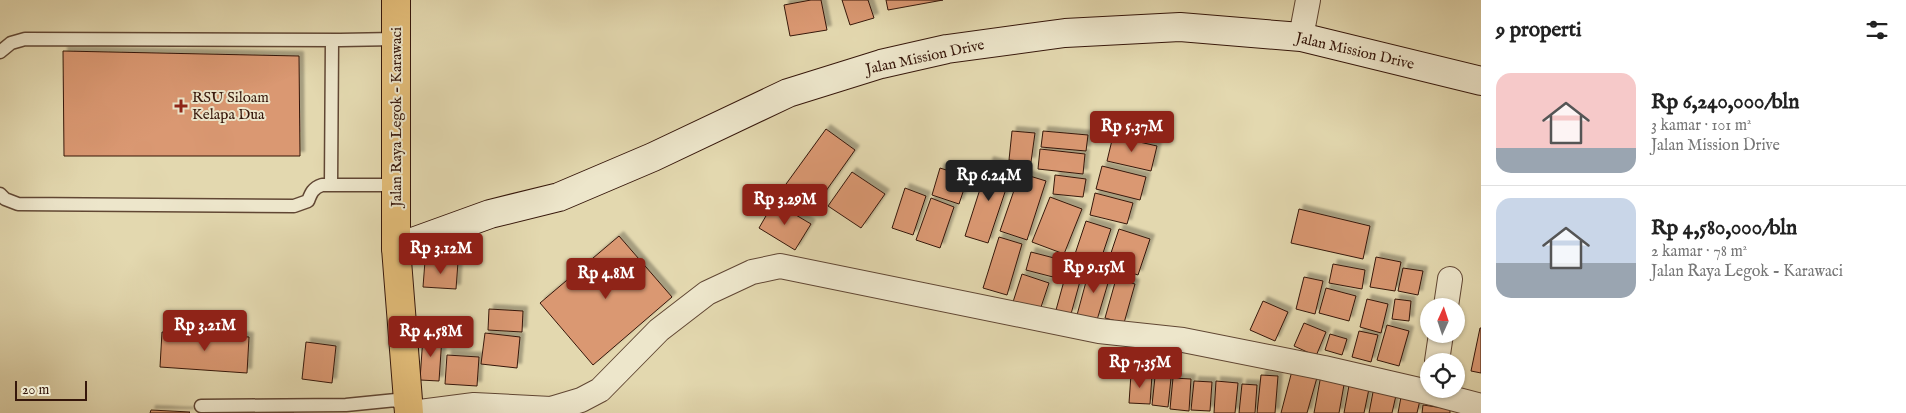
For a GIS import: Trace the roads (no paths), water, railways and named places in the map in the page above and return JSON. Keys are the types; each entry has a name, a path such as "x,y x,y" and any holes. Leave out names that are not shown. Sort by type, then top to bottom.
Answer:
{"main road":[{"name":"Jalan Raya Legok - Karawaci","path":"396,0 396,248 410,413"}],"street":[{"path":"1301,37 1308,0"},
{"name":"Jalan Mission Drive","path":"396,248 490,214 559,197 653,157 788,93 881,64 947,49 1065,33 1180,27 1301,37 1481,81"},
{"path":"410,413 474,406 551,409 581,400 600,390 659,330 706,293 752,272 780,266 1099,331 1183,340 1420,388"},
{"path":"1447,298 1450,279"},
{"path":"1455,398 1481,406"}],"lane":[{"path":"0,51 11,44 25,39 395,39"},
{"path":"331,186 332,40"},
{"path":"0,194 5,199 18,204 294,206 308,201 312,192 317,187 395,185"},
{"path":"201,406 346,405 396,400 410,413"}],"place":[{"name":"RSU Siloam Kelapa Dua","path":"181,106"}]}
